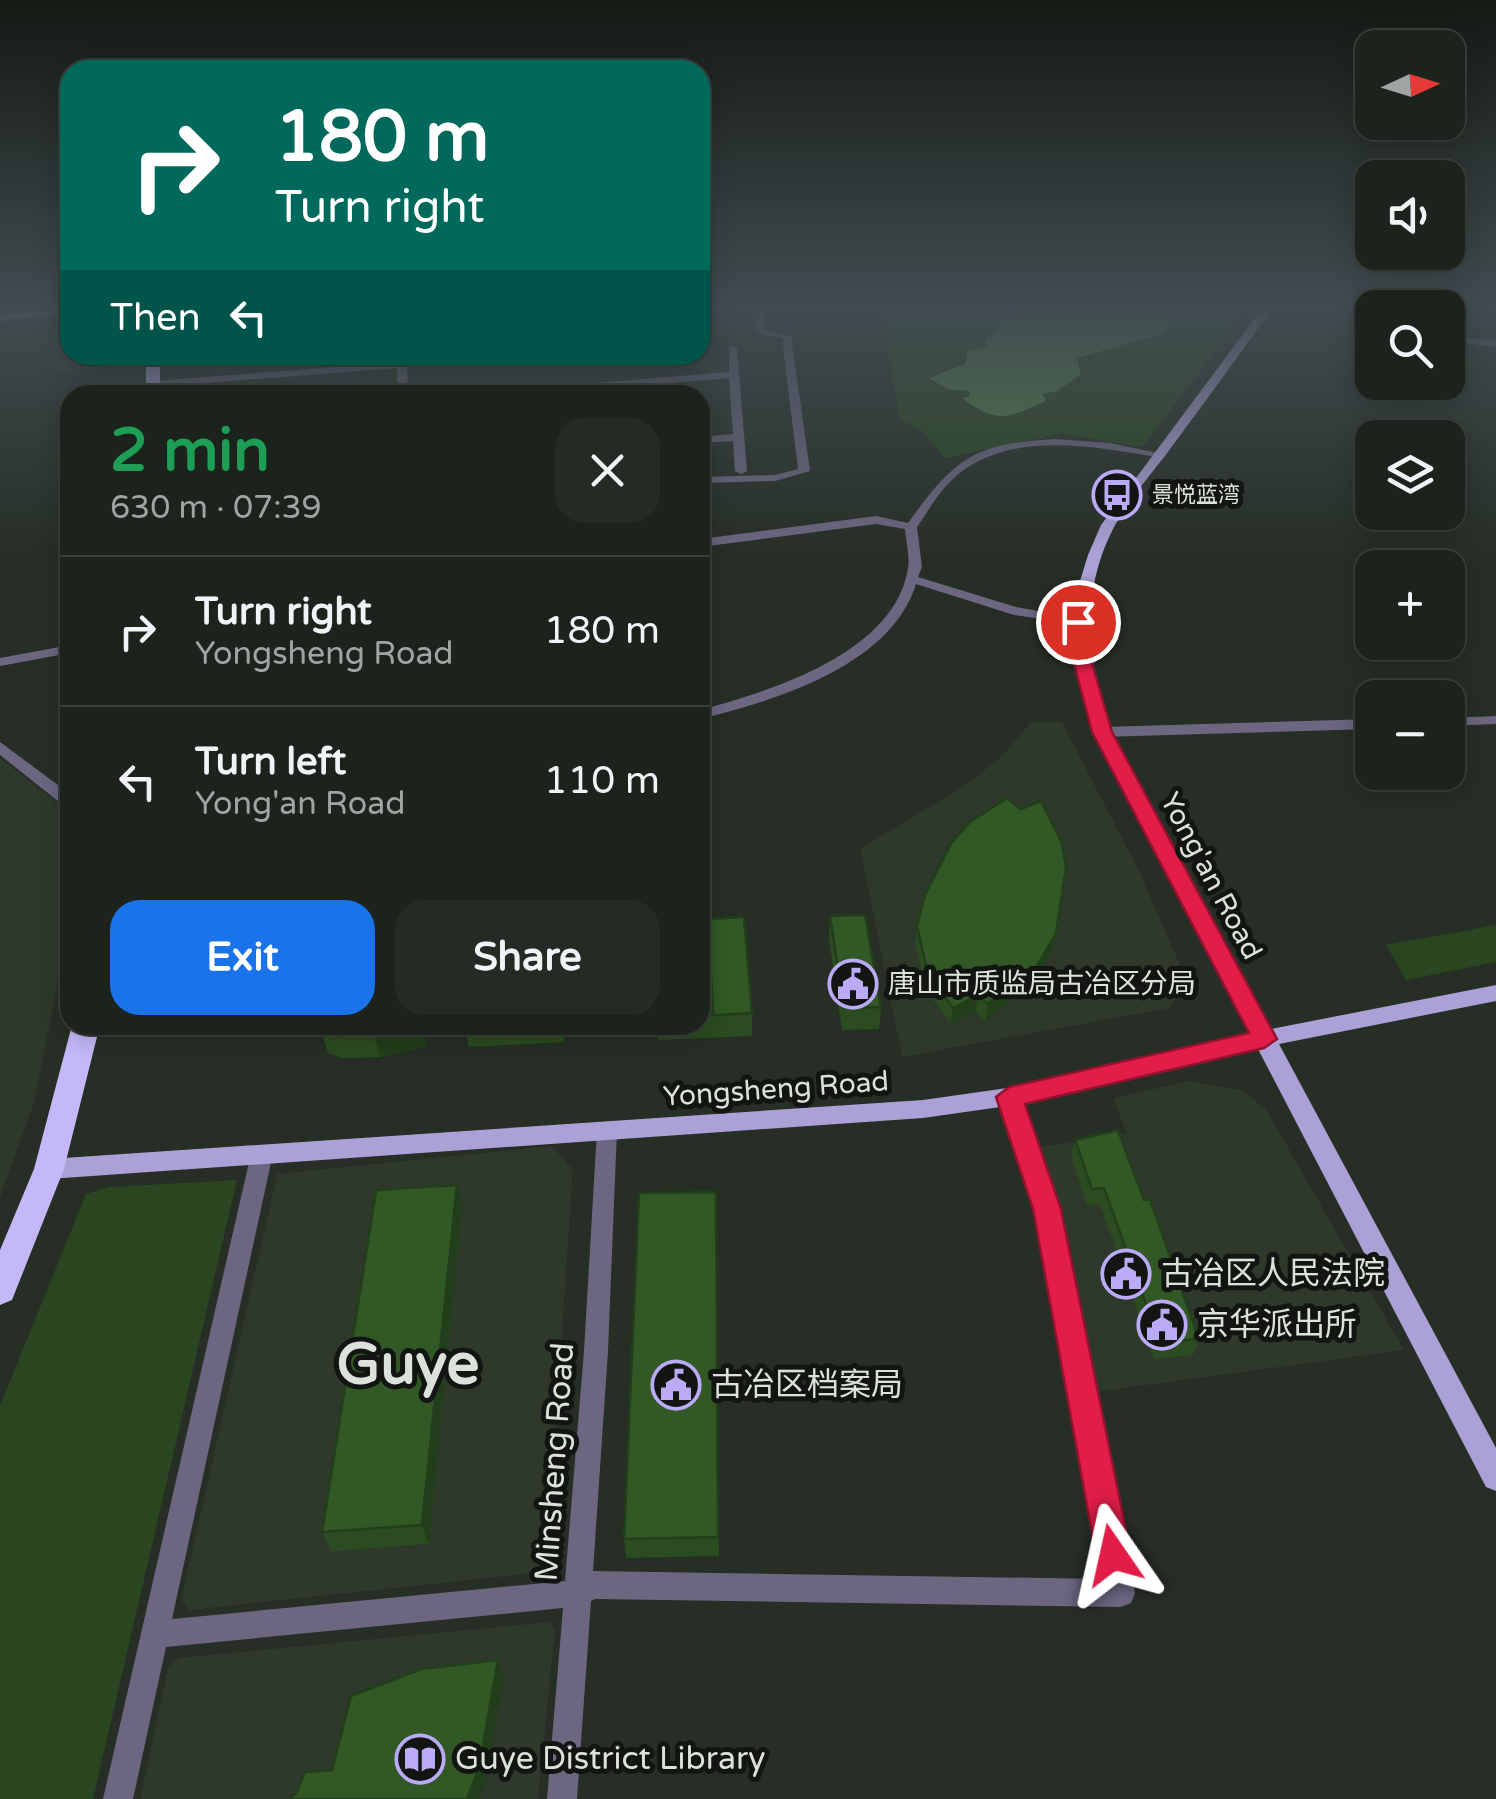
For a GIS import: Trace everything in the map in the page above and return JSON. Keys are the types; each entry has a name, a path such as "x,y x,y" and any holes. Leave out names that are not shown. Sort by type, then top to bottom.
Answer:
{"highway":[{"path":"0,1290 50,1162 83,1035"}],"main road":[{"name":"Yong'an Road","path":"1208,390 1106,528 1090,564 1078,622 1084,670 1102,732 1496,1477"},
{"name":"Yongsheng Road","path":"50,1162 912,1099 1030,1082 1496,982"},
{"name":"Yongsheng Road","path":"50,1162 261,1158 923,1109 1009,1097 1261,1034 1496,993"}],"street":[{"path":"734,390 741,470"},
{"path":"710,480 775,478 804,471 793,390"},
{"path":"710,439 738,437"},
{"path":"911,527 952,473 1005,450 1080,440 1161,455"},
{"path":"710,542 876,520 911,527"},
{"path":"710,712 797,684 844,659 898,614 915,580 918,551 911,527"},
{"path":"915,580 1014,611 1078,622"},
{"path":"0,662 60,651"},
{"path":"1465,721 1496,720"},
{"path":"1102,732 1355,725"},
{"path":"0,748 60,794"},
{"path":"158,1634 579,1593 592,1585 1121,1594 1047,1209 1009,1097"},
{"name":"Minsheng Road","path":"562,1799 579,1593 607,1130"},
{"path":"118,1799 158,1634 261,1158"}],"shaded area":[{"path":"895,390 1186,390 1142,447 1062,434 945,458 921,430 900,420"},
{"path":"957,390 1058,390 1042,394 1046,401 1003,416 985,412 962,398 970,396 969,391"},
{"path":"1031,722 1062,722 1139,871 1187,981 1170,1008 902,1057 860,849 967,784 1003,755"},
{"path":"0,758 60,804 60,973 35,1099 0,1198"},
{"path":"1496,925 1496,962 1406,980 1386,945"},
{"path":"1189,1081 1241,1090 1266,1109 1404,1350 1095,1392 1056,1207 1035,1148 1127,1134 1113,1098"},
{"path":"552,1146 573,1170 546,1572 189,1610 181,1600 277,1174"},
{"path":"237,1180 93,1799 0,1799 0,1406 86,1194 109,1187"},
{"path":"549,1622 555,1629 538,1799 140,1799 168,1667 179,1658"}],"building":[{"path":"1007,798 1021,809 1041,801 1062,843 1066,868 1056,934 1035,969 988,1004 978,995 953,1008 928,974 917,926 925,895 952,842 970,822"},
{"name":"唐山市质监局古冶区分局","path":"865,915 881,1007 844,1008 830,916"},
{"path":"744,917 752,1013 710,1015 710,919"},
{"path":"1118,1130 1144,1200 1150,1199 1199,1339 1160,1343 1104,1188 1092,1189 1075,1140"},
{"path":"457,1185 422,1525 322,1532 376,1190"},
{"name":"古冶区档案局","path":"716,1192 718,1537 624,1539 639,1193"},
{"name":"Guye District Library","path":"498,1660 479,1768 467,1799 288,1799 296,1794 305,1772 332,1770 351,1696 421,1669"}],"place":[{"name":"景悦蓝湾","path":"1117,495"},
{"name":"唐山市质监局古冶区分局","path":"853,984"},
{"name":"古冶区人民法院","path":"1126,1274"},
{"name":"京华派出所","path":"1162,1325"},
{"name":"古冶区档案局","path":"676,1385"},
{"name":"Guye District Library","path":"420,1759"}],"district":[{"name":"Guye","path":"408,1365"}],"route":[{"path":"1078,622 1090,699 1102,732 1264,1039 1009,1097 1047,1209 1113,1555"}]}
